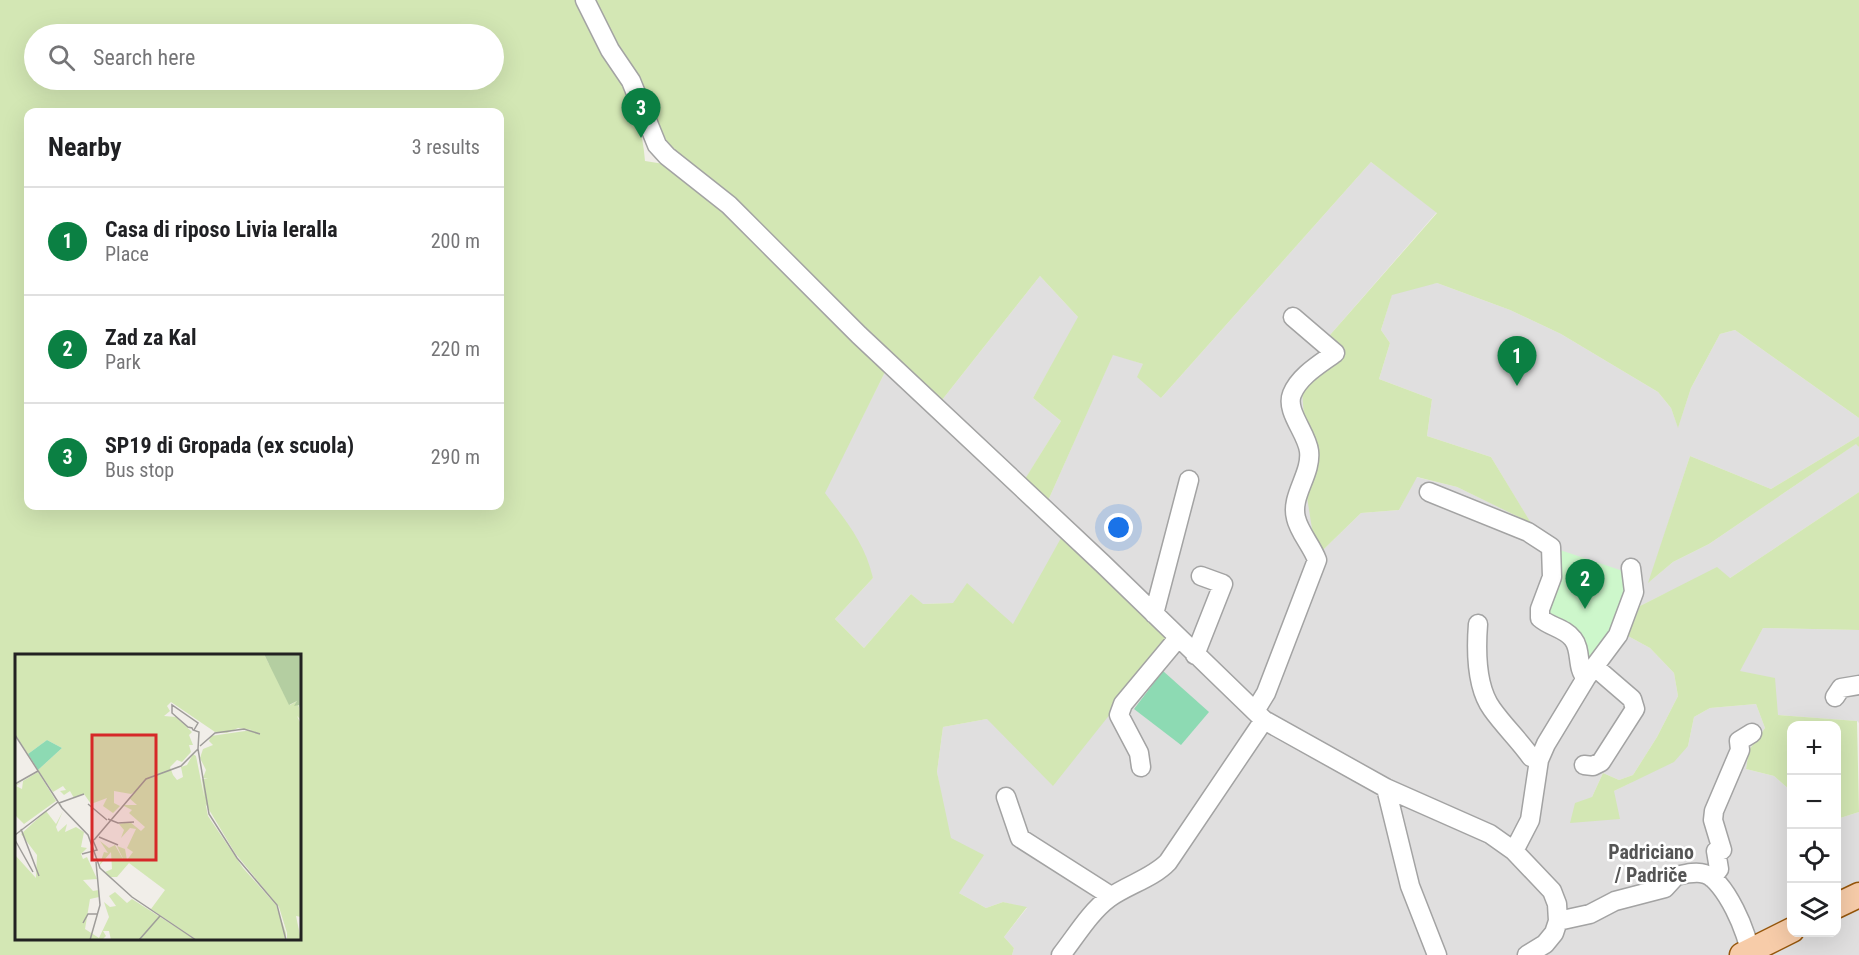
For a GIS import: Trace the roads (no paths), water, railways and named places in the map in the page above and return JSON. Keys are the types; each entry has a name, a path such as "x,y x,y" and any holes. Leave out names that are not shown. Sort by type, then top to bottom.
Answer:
{"main road":[{"path":"1841,904 1859,896"},
{"path":"1747,954 1787,932"}],"street":[{"path":"585,0 610,50 631,81 657,145 667,156 729,205 859,335 1260,716 1386,788 1490,834 1514,851 1552,891 1557,921 1554,933 1545,944 1527,955"},
{"path":"1061,955 1111,896 1161,869 1168,862 1260,716 1266,693 1317,560 1296,518 1297,501 1309,467 1309,450 1292,407 1291,396 1300,380 1335,353 1293,317"},
{"path":"1154,614 1189,480"},
{"path":"1430,492 1528,532 1551,547 1552,577 1540,609 1540,618 1574,640 1581,674 1591,673 1632,699 1635,710 1601,762 1593,766 1584,765"},
{"path":"1514,851 1530,819 1539,760 1555,726 1618,635 1634,592 1631,568"},
{"path":"1195,655 1223,584 1201,576"},
{"path":"1478,624 1476,650 1485,696 1492,709 1531,757 1539,760"},
{"path":"1141,767 1139,753 1119,715 1123,704 1178,638"},
{"path":"1835,697 1841,688 1859,685"},
{"path":"1712,878 1719,869 1716,851 1722,850 1713,819 1714,811 1740,750 1739,741 1752,733"},
{"path":"1386,788 1410,886 1437,955"},
{"path":"1006,797 1020,838 1111,896"},
{"path":"1557,921 1590,914 1615,901 1665,888 1676,876 1698,873 1712,878 1739,918 1748,938 1747,954"}],"place":[{"name":"SP19 di Gropada (ex scuola)","path":"641,138"},
{"name":"Casa di riposo Livia Ieralla","path":"1517,386"},
{"name":"Zad za Kal","path":"1585,609"}],"district":[{"name":"Padriciano / Padriče","path":"1651,864"}]}
